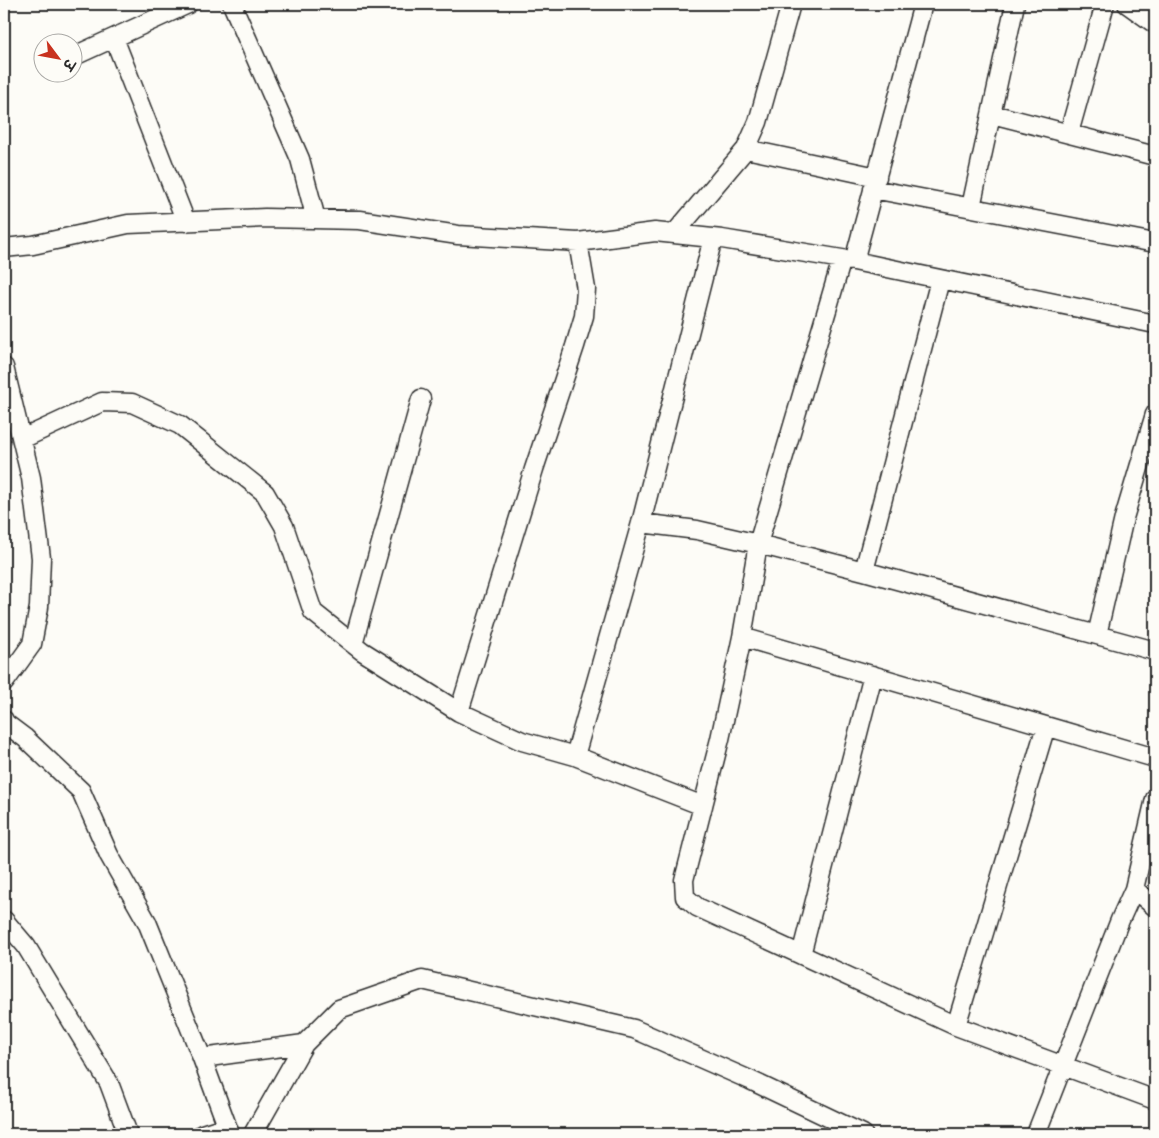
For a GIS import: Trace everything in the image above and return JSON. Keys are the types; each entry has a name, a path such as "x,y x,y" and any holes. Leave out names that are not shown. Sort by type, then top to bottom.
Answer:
{"street":[{"path":"82,52 188,4"},
{"path":"232,4 300,159 316,219"},
{"path":"674,234 746,149 758,122 791,4"},
{"path":"923,4 875,183 848,260 758,544 742,637 720,739 684,880 685,897 697,907 956,1026 1155,1100"},
{"path":"971,207 1015,4"},
{"path":"1069,134 1105,4"},
{"path":"1127,4 1155,24"},
{"path":"114,38 186,222"},
{"path":"992,114 1155,156"},
{"path":"746,149 971,207 1155,243"},
{"path":"4,248 33,245 128,224 265,218 360,220 458,235 578,242 656,232 713,238 848,260 1155,324"},
{"path":"575,756 641,523 713,238"},
{"path":"459,712 534,469 584,316 586,289 578,242"},
{"path":"864,571 940,280"},
{"path":"4,367 31,478 41,558 39,607 32,644 4,683"},
{"path":"353,644 421,399"},
{"path":"22,439 102,402 132,403 180,425 265,493 284,526 313,612 362,651 459,712 522,741 575,756 703,806"},
{"path":"1096,635 1124,518 1155,414"},
{"path":"641,523 698,530 758,544 864,571 1155,651"},
{"path":"742,637 1155,758"},
{"path":"800,955 873,675"},
{"path":"4,722 81,791 109,855 147,922 202,1058 228,1130 202,1134"},
{"path":"956,1026 1046,726"},
{"path":"1036,1134 1134,889 1153,824 1155,799"},
{"path":"1134,889 1155,907"},
{"path":"4,920 26,946 109,1082 128,1134"},
{"path":"253,1134 304,1044 339,1009 422,980 634,1029 750,1080 863,1134"},
{"path":"202,1058 304,1044"}]}
